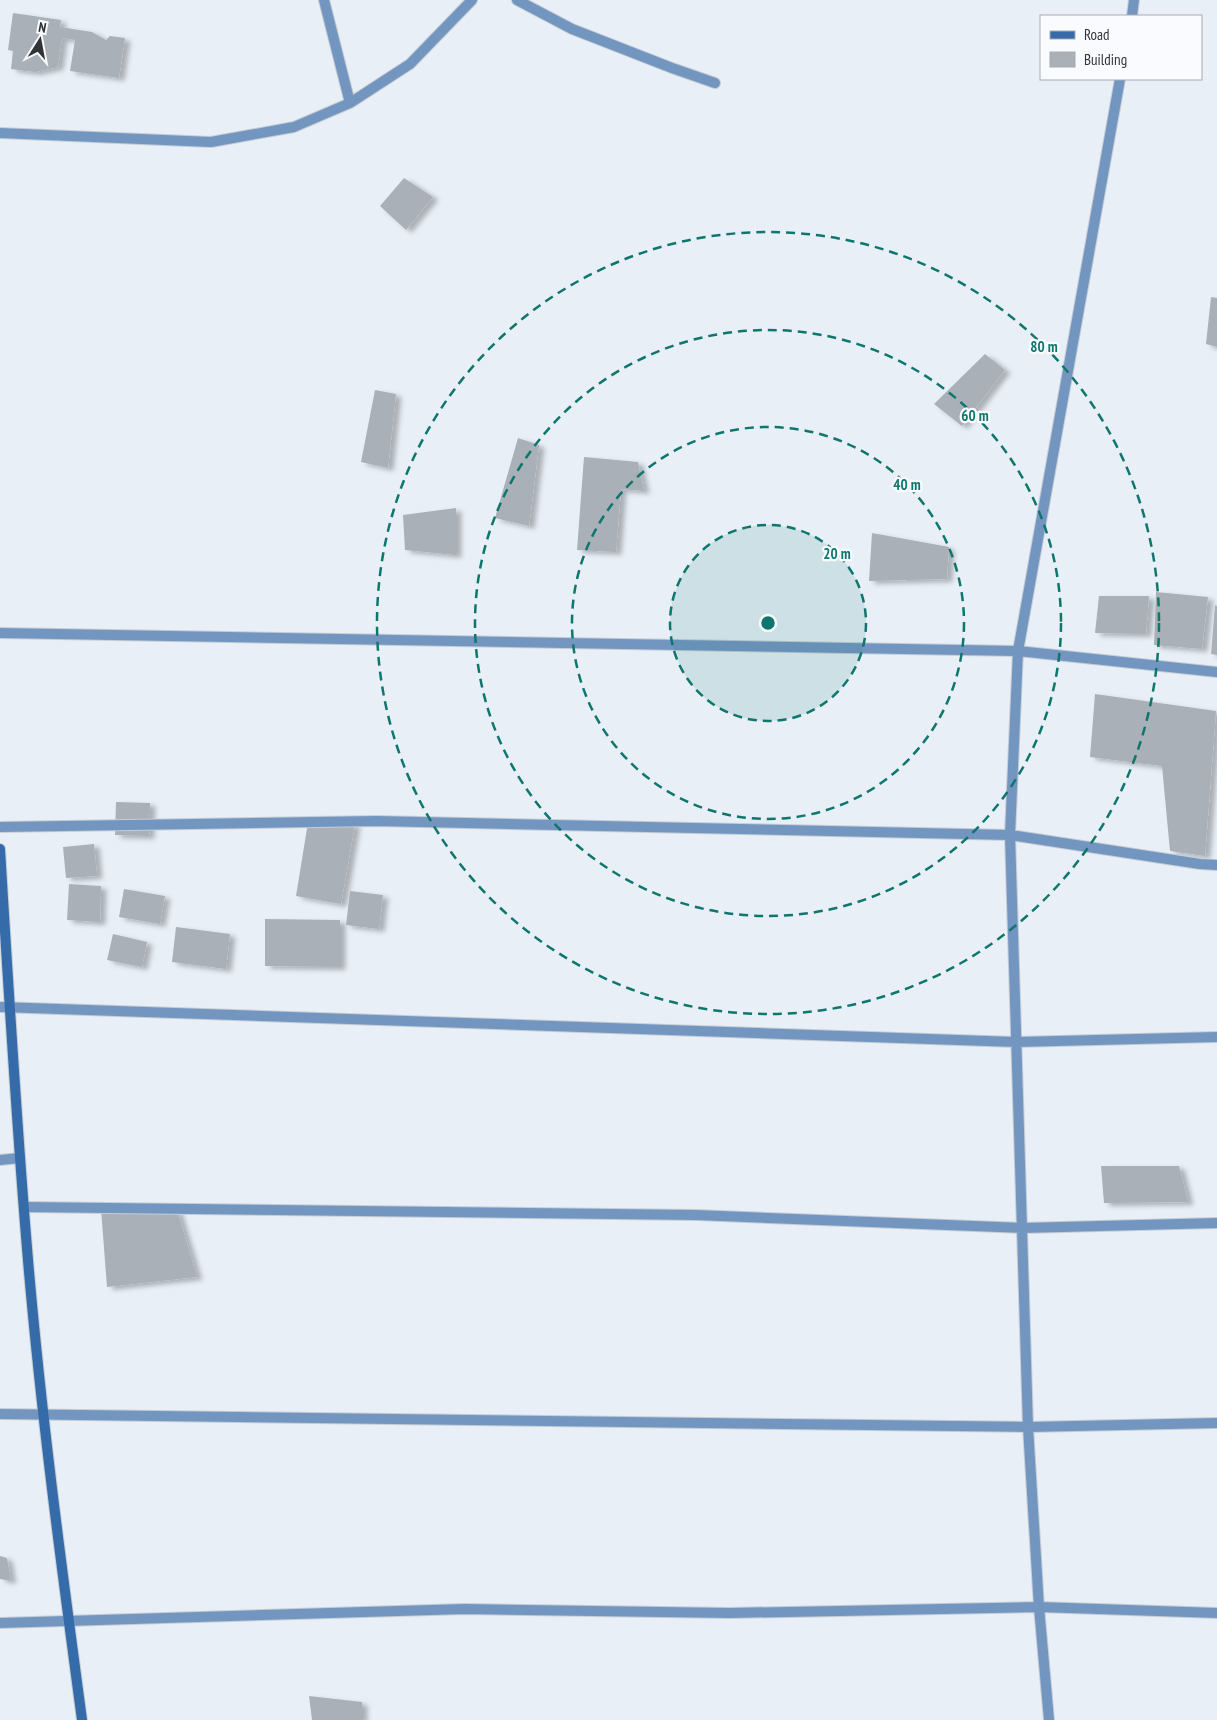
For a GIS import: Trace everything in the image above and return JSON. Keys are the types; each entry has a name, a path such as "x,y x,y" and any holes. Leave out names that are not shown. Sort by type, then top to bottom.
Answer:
{"main road":[{"path":"0,849 5,1007 44,1414 82,1720"}],"street":[{"path":"324,0 350,103"},
{"path":"0,134 211,142 294,126 350,103 410,64 472,0"},
{"path":"517,0 572,29 715,83"},
{"path":"1132,15 1134,0"},
{"path":"1049,1720 1039,1607 1028,1427 1010,835 1018,651 1120,80"},
{"path":"0,633 1018,651 1217,672"},
{"path":"0,827 376,821 1010,835 1217,865"},
{"path":"5,1007 1016,1042 1217,1037"},
{"path":"0,1160 20,1158"},
{"path":"24,1207 696,1215 1022,1228 1217,1223"},
{"path":"0,1414 1028,1427 1217,1423"},
{"path":"0,1623 465,1609 730,1613 1039,1607 1217,1613"}],"building":[{"path":"13,13 61,20 60,27 92,32 106,40 110,36 125,38 119,78 70,71 75,40 62,38 58,67 35,72 11,69 13,51 8,50"},
{"path":"404,178 433,197 406,230 380,206"},
{"path":"1211,297 1217,298 1217,347 1206,344"},
{"path":"985,354 1005,370 962,426 934,404"},
{"path":"375,390 396,394 388,468 361,462"},
{"path":"518,438 539,445 529,526 495,518"},
{"path":"584,457 638,462 644,491 621,489 616,552 577,550"},
{"path":"456,508 456,555 405,550 403,515"},
{"path":"872,533 949,547 947,579 869,581"},
{"path":"1156,592 1208,597 1202,649 1154,645"},
{"path":"1099,596 1149,596 1146,634 1095,633"},
{"path":"1215,605 1217,606 1217,655 1211,654"},
{"path":"1095,694 1216,711 1205,856 1170,851 1162,766 1090,757"},
{"path":"116,802 150,803 149,836 115,835"},
{"path":"309,816 355,824 341,904 296,896"},
{"path":"94,844 97,876 66,878 63,847"},
{"path":"69,884 101,886 100,922 67,920"},
{"path":"124,889 165,896 160,924 119,917"},
{"path":"350,891 383,895 379,929 346,925"},
{"path":"265,919 340,920 340,967 265,966"},
{"path":"176,927 230,934 226,969 172,962"},
{"path":"113,934 147,942 142,967 107,960"},
{"path":"1101,1166 1179,1166 1188,1202 1104,1203"},
{"path":"101,1209 177,1210 197,1277 107,1287"},
{"path":"0,1556 7,1558 11,1581 0,1579"},
{"path":"309,1696 362,1702 362,1720 312,1720"}]}
